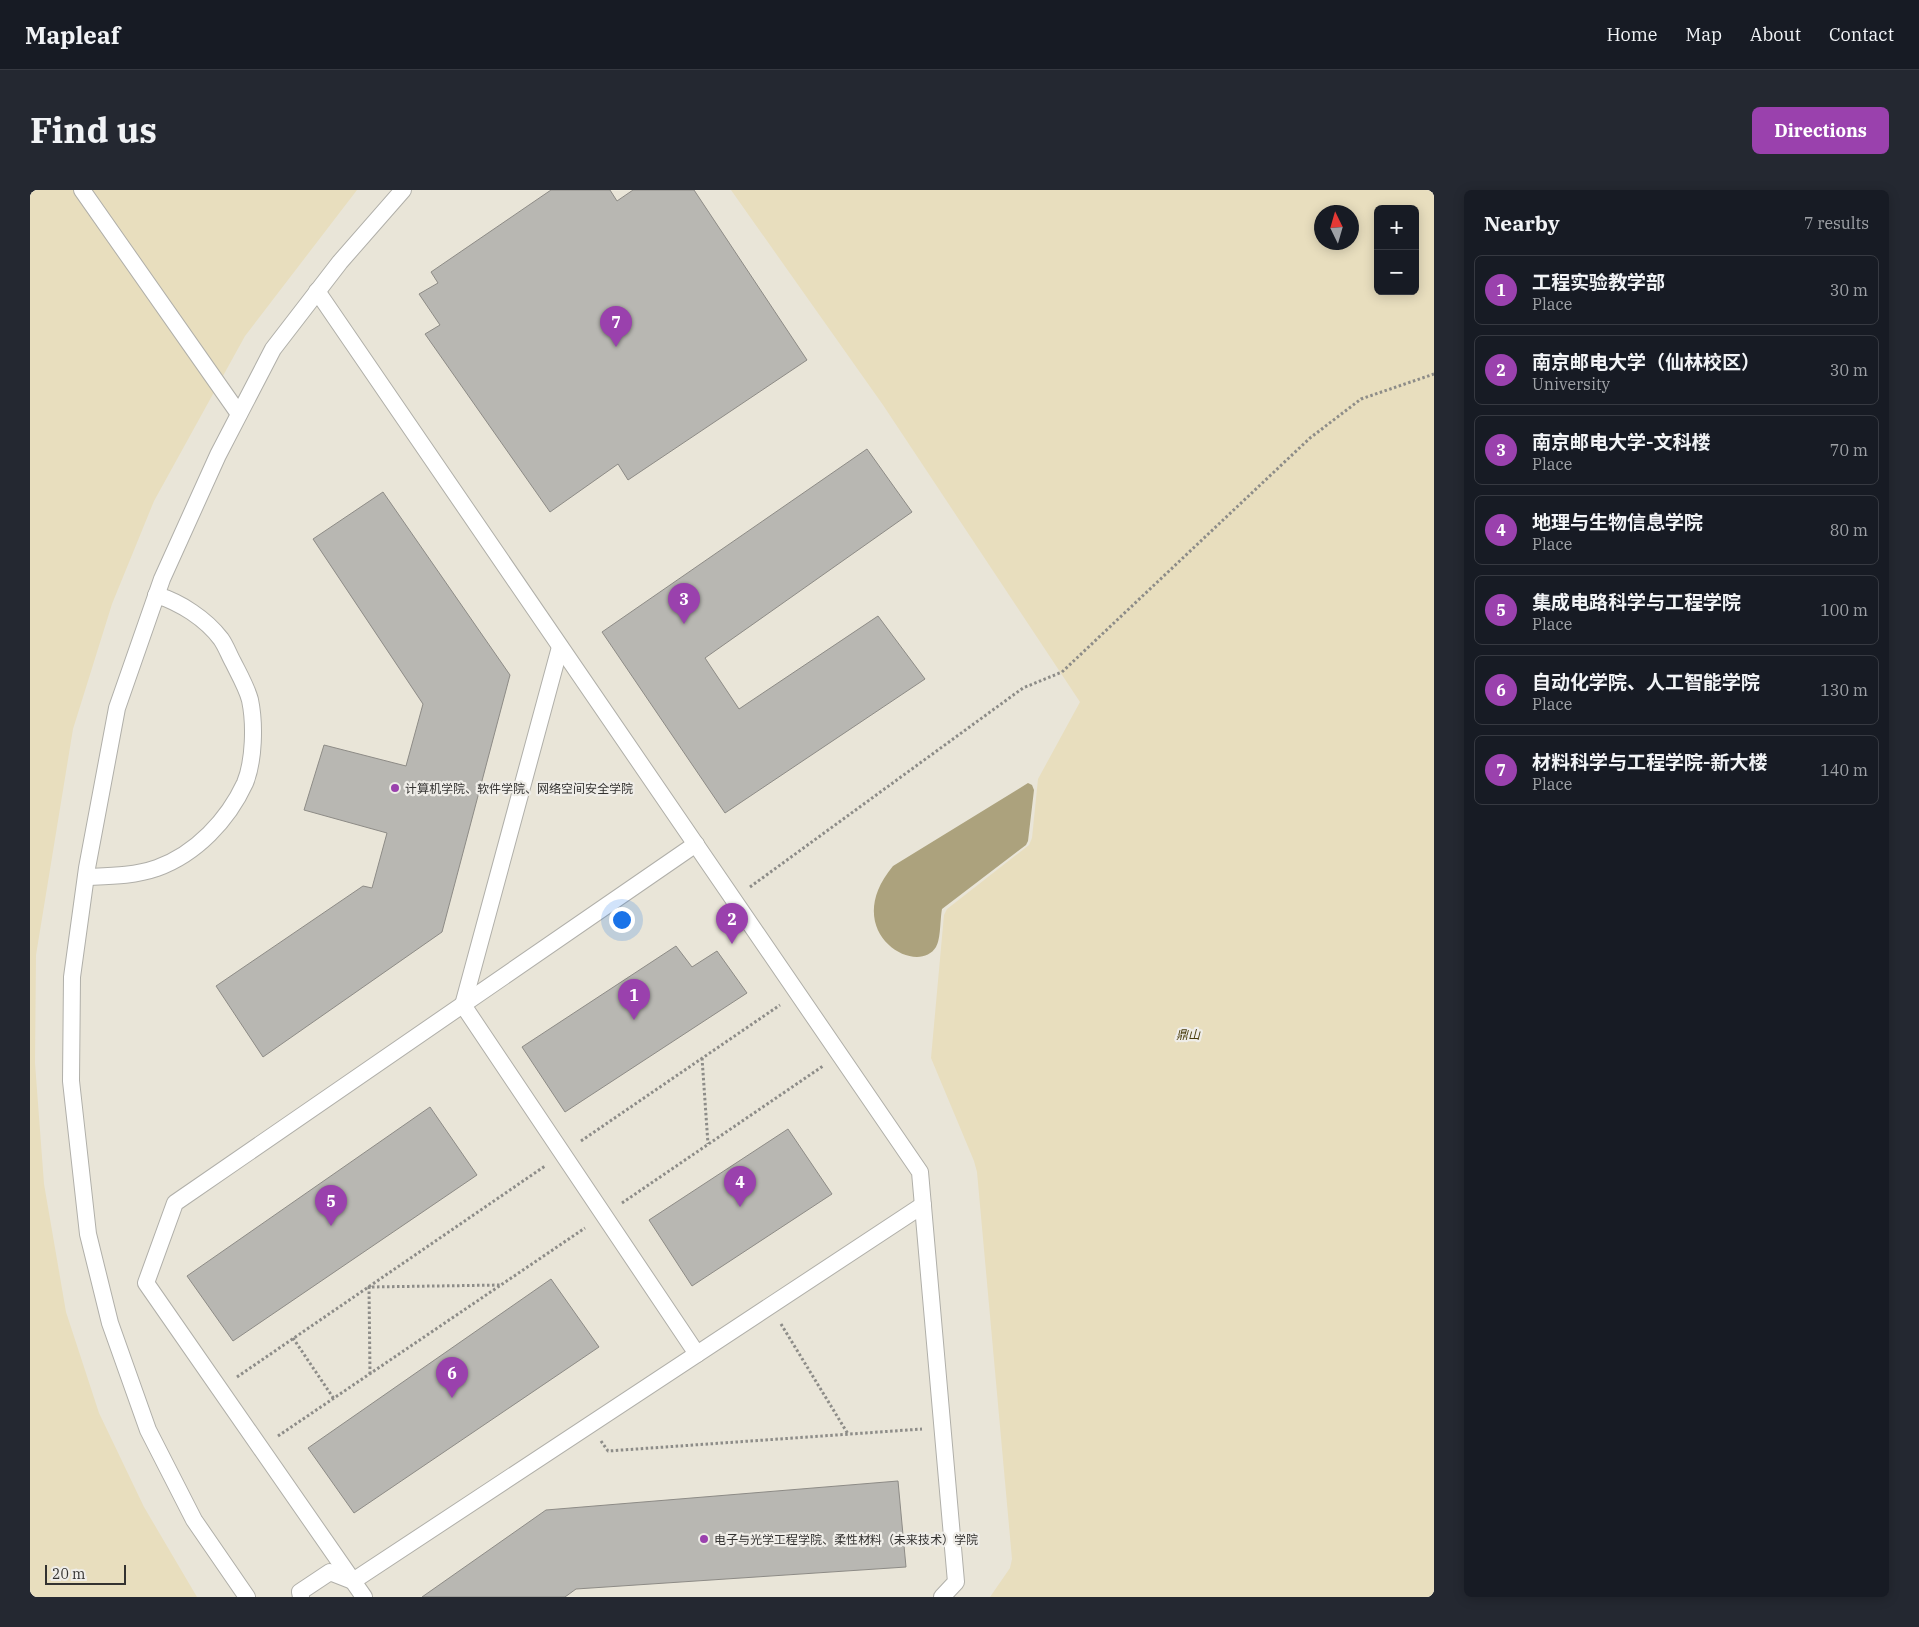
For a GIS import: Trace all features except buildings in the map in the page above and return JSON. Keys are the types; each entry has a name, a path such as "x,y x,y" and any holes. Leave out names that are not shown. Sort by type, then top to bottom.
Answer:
{"lane":[{"path":"82,190 239,414"},
{"path":"247,1597 194,1520 148,1430 110,1323 88,1234 72,1082 72,977 86,876 117,708 162,579 218,455 273,349 340,262 403,190"},
{"path":"317,292 920,1172 956,1582 942,1597"},
{"path":"86,876 122,876 157,868 191,851 214,829 230,810 246,781 251,754 253,725 250,699 239,674 222,640 207,623 170,599 156,594"},
{"path":"560,647 462,1005 697,1354"},
{"path":"353,1589 261,1448 146,1283 175,1203 696,844"},
{"path":"353,1589 590,1424 923,1205"},
{"path":"301,1597 300,1592 330,1572 364,1597"}],"path":[{"path":"734,899 1023,688 1062,672 1310,438 1361,399 1434,374"},
{"path":"580,1142 797,993"},
{"path":"617,1207 840,1055"},
{"path":"702,1058 708,1145"},
{"path":"220,1389 548,1164"},
{"path":"261,1448 592,1223"},
{"path":"369,1287 501,1285"},
{"path":"369,1287 370,1374"},
{"path":"770,1306 848,1434"},
{"path":"293,1338 334,1398"},
{"path":"590,1424 608,1451 943,1428"}],"shaded area":[{"path":"30,190 1434,190 1434,1597 30,1597"},
{"path":"1028,783 1032,785 1034,790 1026,845 942,909 938,943 926,955 914,957 900,952 887,943 877,929 874,911 878,890 893,866"}],"green space":[{"path":"30,190 357,190 245,336 154,501 112,604 73,729 36,955 35,1063 44,1184 66,1312 99,1413 144,1507 197,1597 30,1597"},
{"name":"鼎山","path":"731,190 1434,190 1434,1597 990,1597 1010,1568 1012,1559 977,1172 931,1058 944,915 947,909 1029,845 1032,838 1038,779 1080,702 883,405"}],"place":[{"name":"材料科学与工程学院-新大楼","path":"616,347"},
{"name":"南京邮电大学-文科楼","path":"684,624"},
{"name":"计算机学院、软件学院、网络空间安全学院","path":"395,788"},
{"name":"南京邮电大学（仙林校区）","path":"732,944"},
{"name":"工程实验教学部","path":"634,1020"},
{"name":"地理与生物信息学院","path":"740,1207"},
{"name":"集成电路科学与工程学院","path":"331,1226"},
{"name":"自动化学院、人工智能学院","path":"452,1398"},
{"name":"电子与光学工程学院、柔性材料（未来技术）学院","path":"704,1539"}]}
